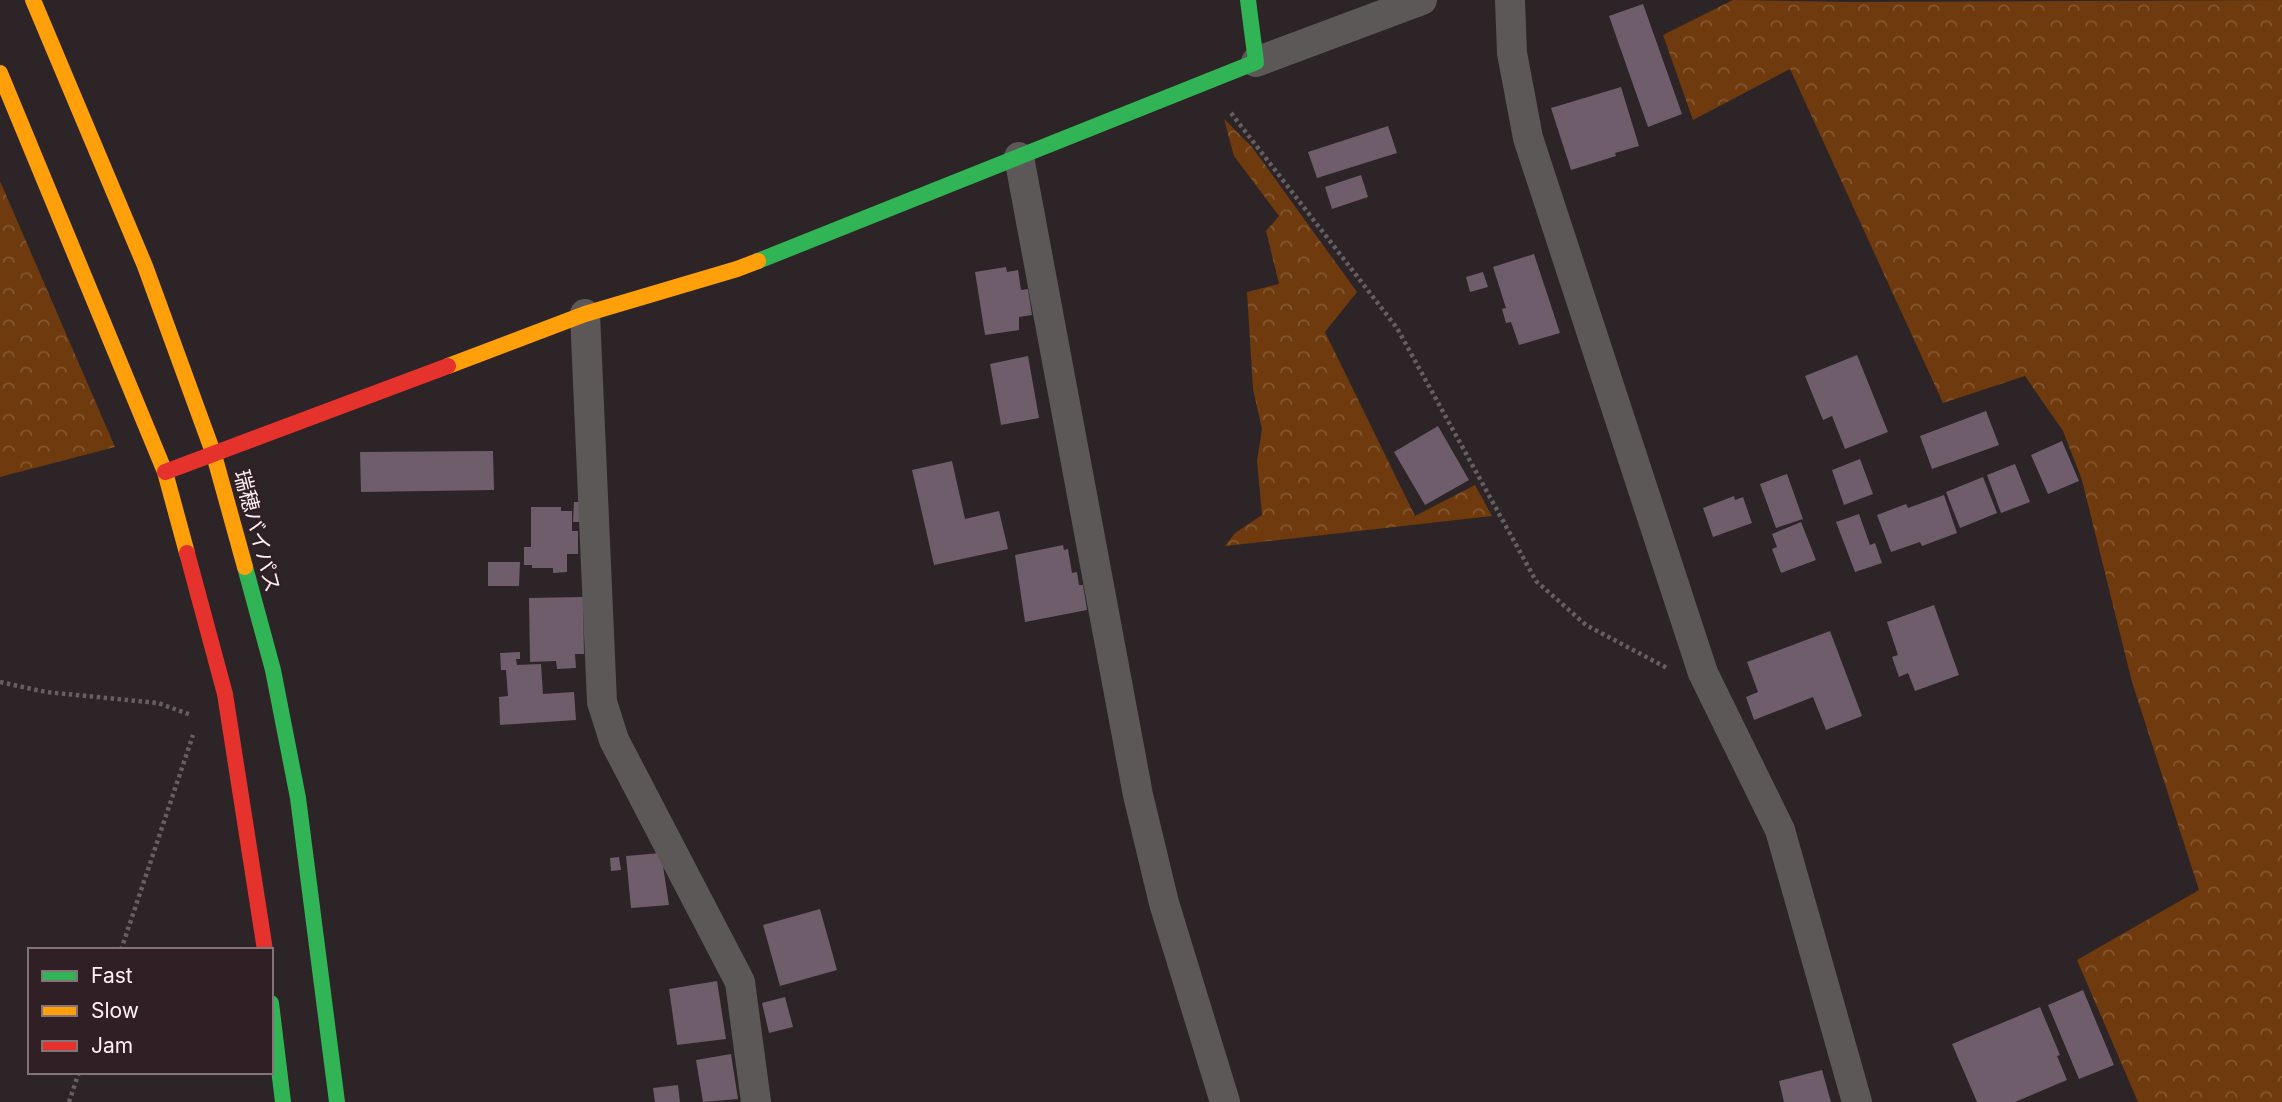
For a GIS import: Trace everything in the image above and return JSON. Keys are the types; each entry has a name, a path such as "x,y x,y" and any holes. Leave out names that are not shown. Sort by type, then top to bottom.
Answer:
{"main road":[{"name":"瑞穂バイパス","path":"33,0 145,266 214,455 281,708 298,798 337,1102"},
{"path":"165,472 585,314 737,269 1256,62 1248,0"},
{"path":"0,73 165,472 225,694 265,948"},
{"path":"273,1020 283,1102"}],"street":[{"path":"1256,62 1422,0"},
{"path":"1510,0 1512,53 1528,138 1703,673 1780,830 1857,1102"},
{"path":"1018,157 1138,795 1164,903 1225,1102"},
{"path":"585,314 601,702 614,740 740,982 756,1102"}],"path":[{"path":"1206,81 1397,328 1536,581 1586,625 1713,693"},
{"path":"0,682 46,692 158,703 198,718"},
{"path":"122,948 198,718 225,694"},
{"path":"69,1102 78,1074"}],"green space":[{"path":"1733,0 2282,0 2282,1102 2138,1102 2077,960 2199,890 2132,682 2082,480 2063,431 2025,376 1943,403 1790,69 1693,120 1663,35"},
{"path":"1224,119 1252,147 1357,292 1325,332 1415,516 1475,485 1492,516 1225,546 1235,533 1262,515 1257,461 1262,429 1253,389 1247,292 1279,284 1266,231 1279,216 1234,156"},
{"path":"0,181 115,447 0,477"}],"building":[{"path":"1643,4 1682,114 1648,127 1609,16"},
{"path":"1621,87 1639,146 1571,170 1551,108"},
{"path":"1388,126 1397,153 1317,178 1308,152"},
{"path":"1361,175 1368,197 1332,209 1325,187"},
{"path":"1534,254 1560,333 1519,345 1511,322 1506,323 1502,309 1506,308 1493,267"},
{"path":"1006,267 1007,272 1018,270 1021,290 1028,289 1032,315 1019,317 1019,330 985,335 975,272"},
{"path":"1483,272 1488,287 1470,292 1466,277"},
{"path":"1857,355 1888,432 1845,449 1832,416 1823,420 1805,376"},
{"path":"1028,356 1039,418 1001,425 990,364"},
{"path":"1986,411 1999,445 1932,469 1920,436"},
{"path":"1438,426 1469,480 1425,505 1394,452"},
{"path":"2062,441 2079,481 2048,494 2031,455"},
{"path":"493,451 494,490 361,492 360,452"},
{"path":"1860,459 1873,494 1844,505 1832,470"},
{"path":"952,461 965,519 999,511 1008,549 934,565 912,470"},
{"path":"2015,464 2030,502 2001,513 1987,475"},
{"path":"1787,474 1803,519 1776,528 1760,484"},
{"path":"1983,477 1997,513 1960,528 1946,492"},
{"path":"1944,495 1957,533 1922,546 1920,542 1891,552 1877,515 1906,504 1908,508"},
{"path":"1734,496 1735,500 1743,497 1752,523 1713,537 1703,508"},
{"path":"574,502 583,502 583,522 573,522"},
{"path":"531,507 561,507 561,511 572,511 572,531 578,531 578,554 567,554 567,572 553,573 553,568 532,568 532,565 524,565 524,547 531,547"},
{"path":"1859,514 1870,545 1875,543 1882,563 1855,572 1836,522"},
{"path":"1801,522 1816,560 1781,573 1772,549 1777,547 1772,534"},
{"path":"1063,545 1064,550 1068,549 1072,573 1077,572 1079,585 1083,585 1087,610 1025,622 1015,555"},
{"path":"488,562 520,562 519,586 488,586"},
{"path":"583,597 584,654 575,654 576,668 557,669 556,661 530,662 529,598"},
{"path":"1934,605 1959,675 1915,691 1908,673 1899,677 1892,657 1898,655 1887,622"},
{"path":"1830,631 1862,716 1826,730 1813,697 1754,720 1746,697 1758,692 1747,662"},
{"path":"520,652 520,659 516,659 517,665 541,664 543,694 574,692 576,720 500,725 499,697 508,696 506,670 501,670 500,653"},
{"path":"661,853 669,905 631,908 626,856"},
{"path":"619,857 621,870 611,871 610,858"},
{"path":"820,909 837,970 780,986 763,925"},
{"path":"717,981 726,1039 677,1045 669,989"},
{"path":"2083,990 2114,1065 2079,1079 2048,1005"},
{"path":"785,997 793,1027 769,1033 762,1003"},
{"path":"2040,1007 2060,1055 2057,1056 2067,1080 2015,1102 1977,1102 1952,1044"},
{"path":"731,1054 738,1099 703,1102 696,1060"},
{"path":"1822,1070 1831,1102 1784,1102 1779,1081"},
{"path":"678,1085 680,1102 655,1102 653,1088"}],"traffic: fast":[{"path":"758,261 1256,62 1248,0"},
{"path":"245,567 273,670 298,798 337,1102"},
{"path":"273,1020 283,1102"}],"traffic: slow":[{"path":"33,0 145,266 214,455 245,567"},
{"path":"0,73 165,472 187,553"},
{"path":"448,366 585,314 758,261"}],"traffic: jam":[{"path":"165,472 448,366"},
{"path":"187,553 225,694 265,948"}]}
